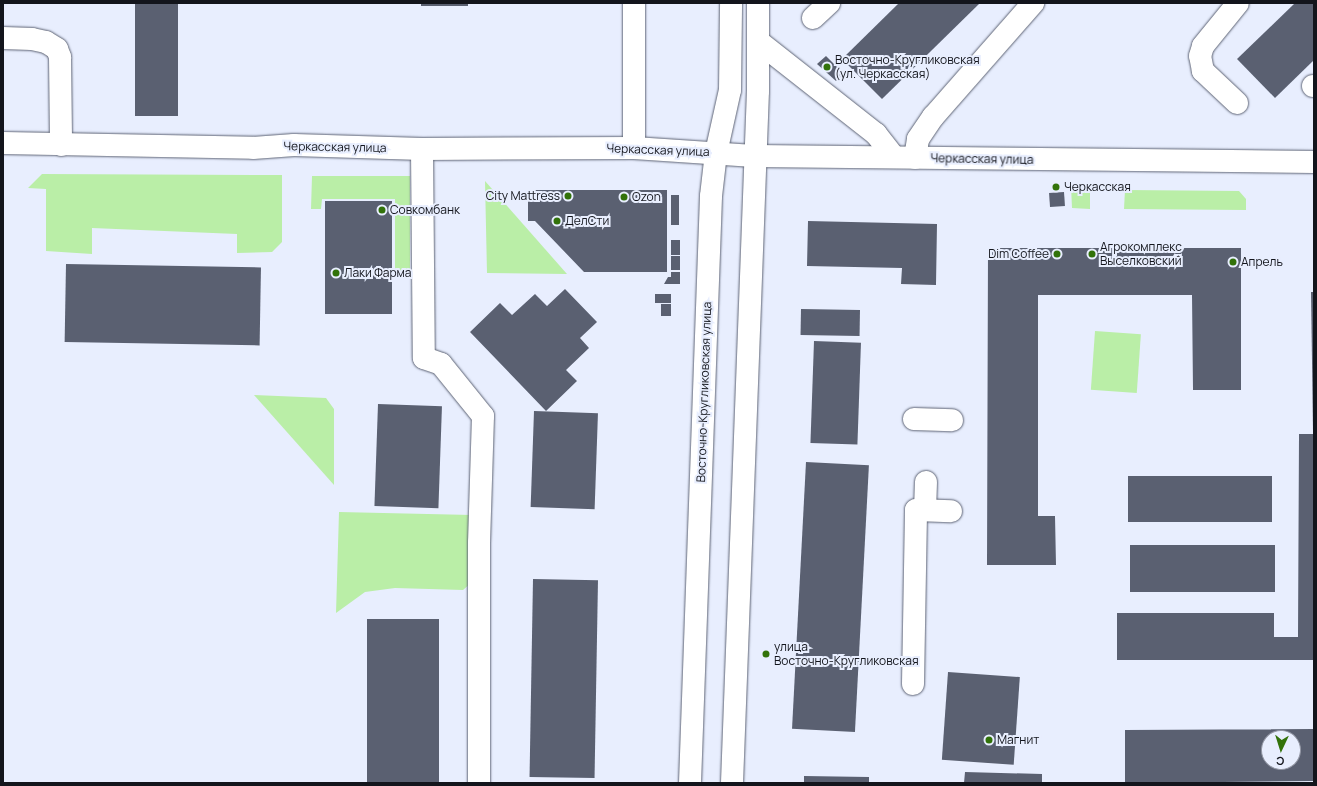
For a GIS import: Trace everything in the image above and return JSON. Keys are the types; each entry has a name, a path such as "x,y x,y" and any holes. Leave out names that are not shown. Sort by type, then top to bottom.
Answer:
{"street":[{"path":"634,3 634,148"},
{"name":"Восточно-Кругликовская улица","path":"690,783 711,202 716,152 730,90 731,3"},
{"path":"732,783 759,42 758,3"},
{"path":"813,18 829,3"},
{"path":"759,42 905,158 933,117 1033,3"},
{"path":"1237,103 1203,71 1200,56 1203,46 1238,3"},
{"path":"3,38 32,39 46,42 56,49 60,57 61,145"},
{"name":"Черкасская улица","path":"3,143 253,148 294,145 422,149 634,148 716,152 754,156 1314,162"},
{"path":"422,149 424,358 441,364 483,416 479,543 479,783"},
{"path":"914,419 952,420"},
{"path":"925,510 926,482"},
{"path":"913,684 916,510 951,511"}],"green space":[{"path":"42,174 282,175 282,242 272,252 237,253 237,234 92,228 92,254 46,251 46,189 28,188"},
{"path":"312,176 410,176 410,272 395,272 395,199 322,199 321,209 311,209"},
{"path":"485,181 567,274 487,273"},
{"path":"1071,186 1104,186 1104,191 1090,192 1090,209 1072,208"},
{"path":"1125,190 1239,191 1246,199 1246,210 1124,209"},
{"path":"1095,331 1141,334 1137,393 1091,390"},
{"path":"254,395 326,398 334,409 334,485"},
{"path":"339,512 472,515 471,583 463,590 395,588 365,592 336,613"}],"building":[{"path":"135,3 178,3 178,116 135,116"},
{"path":"421,3 468,3 468,6 421,6"},
{"path":"899,3 980,3 882,99 842,59"},
{"path":"1295,3 1314,3 1314,60 1275,98 1237,59"},
{"path":"826,56 844,74 836,81 817,64"},
{"path":"528,190 667,190 667,272 584,272 535,221 528,221"},
{"path":"1064,192 1065,206 1050,207 1049,193"},
{"path":"671,195 679,195 679,210 671,210"},
{"path":"325,201 392,201 392,314 325,314"},
{"path":"671,210 679,210 679,225 671,225"},
{"path":"808,221 937,224 936,285 901,284 902,268 807,266"},
{"path":"671,240 680,240 680,255 671,255"},
{"path":"988,248 1241,248 1241,390 1193,390 1192,295 1038,295 1038,516 1055,516 1056,565 987,565"},
{"path":"671,256 680,256 680,270 671,270"},
{"path":"66,264 261,267 260,345 65,342"},
{"path":"671,272 680,272 680,284 664,284 668,277 671,277"},
{"path":"565,289 597,322 580,338 589,348 566,370 577,381 546,411 470,332 500,303 512,315 535,294 547,306"},
{"path":"1311,292 1314,292 1314,432 1313,432"},
{"path":"655,294 671,294 671,303 655,303"},
{"path":"661,304 671,304 671,316 661,316"},
{"path":"801,309 860,310 860,336 801,335"},
{"path":"814,341 861,343 857,445 810,443"},
{"path":"378,404 442,406 438,508 374,506"},
{"path":"534,411 598,413 595,509 531,507"},
{"path":"1299,434 1314,434 1314,660 1117,660 1117,613 1274,613 1274,637 1298,637"},
{"path":"806,462 869,465 855,732 792,729"},
{"path":"1128,476 1272,476 1272,522 1128,522"},
{"path":"1130,545 1275,545 1275,592 1130,592"},
{"path":"533,579 598,580 595,778 530,777"},
{"path":"367,619 439,619 439,783 367,783"},
{"path":"948,672 1020,677 1014,765 942,760"},
{"path":"1314,729 1314,781 1125,783 1125,730"},
{"path":"965,772 1042,774 1042,783 964,783"},
{"path":"804,776 869,777 869,783 804,783"}],"place":[{"name":"Восточно-Кругликовская (ул. Черкасская)","path":"827,67"},
{"name":"Черкасская","path":"1056,187"},
{"name":"City Mattress","path":"568,196"},
{"name":"Ozon","path":"624,197"},
{"name":"Совкомбанк","path":"382,210"},
{"name":"ДелСти","path":"557,221"},
{"name":"Dim Coffee","path":"1057,254"},
{"name":"Агрокомплекс Выселковский","path":"1092,254"},
{"name":"Апрель","path":"1233,262"},
{"name":"Лаки Фарма","path":"336,273"},
{"name":"улица Восточно-Кругликовская","path":"766,654"},
{"name":"Магнит","path":"989,740"}]}
